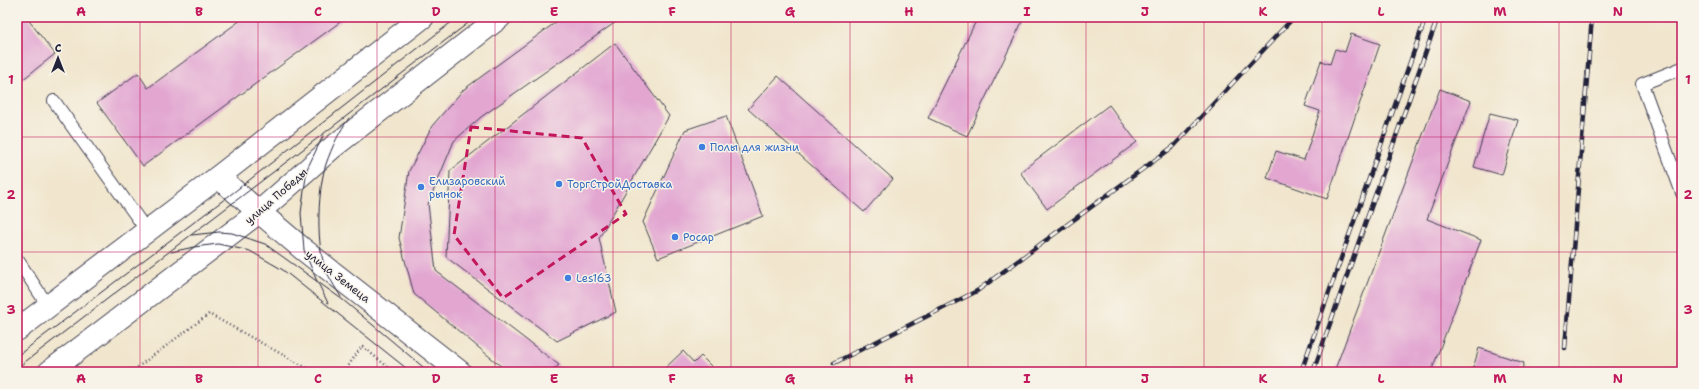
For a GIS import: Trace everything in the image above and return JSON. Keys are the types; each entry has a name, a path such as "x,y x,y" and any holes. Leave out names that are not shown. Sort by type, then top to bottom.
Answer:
{"main road":[{"path":"17,330 218,177 423,17"},
{"name":"улица Победы","path":"49,372 259,212 333,147 500,17"},
{"name":"улица Земеца","path":"218,177 304,250 460,372"}],"lane":[{"path":"1682,68 1642,84 1682,193"},
{"path":"54,101 147,231"},
{"path":"17,259 48,306"}],"path":[{"path":"131,372 209,314 314,372"},
{"path":"344,372 362,346 394,372"}],"highlighted area":[{"path":"471,127 582,138 626,214 503,298 454,235"}],"building":[{"path":"21,17 26,17 55,54 17,84 17,20"},
{"path":"245,17 347,17 143,166 97,103 138,73 148,88"},
{"name":"Елизаровский рынок","path":"563,17 623,17 481,117 454,141 428,204 436,271 559,365 551,372 508,372 414,294 399,238 409,171 432,126 463,90"},
{"path":"978,17 1011,17 1022,22 967,136 928,118"},
{"path":"1351,34 1380,44 1327,199 1267,178 1276,151 1304,160 1320,111 1305,106 1321,61 1330,64 1335,49 1345,52"},
{"path":"615,43 669,116 599,238 616,312 557,341 446,257 450,171"},
{"path":"778,76 893,179 864,212 748,109"},
{"path":"1440,89 1471,101 1427,219 1481,240 1431,372 1334,372"},
{"path":"1109,105 1137,142 1047,209 1020,172"},
{"path":"1490,113 1518,120 1502,175 1474,167"},
{"path":"726,116 763,216 658,258 643,222 685,130"},
{"path":"1479,348 1524,363 1521,372 1472,372"},
{"path":"683,351 694,363 701,356 717,372 661,372"}],"tram line":[{"path":"17,356 234,192 458,17"},
{"path":"17,368 476,17"},
{"path":"341,297 329,277 321,254 319,214 321,186 326,164 336,140 349,118"},
{"path":"323,136 307,169 301,213 304,250 328,303"},
{"path":"192,235 219,232 232,233 265,244 343,300 429,372"},
{"path":"171,252 218,244 250,251 283,270 411,372"}],"railway":[{"path":"834,363 977,291 1174,146 1294,17"},
{"path":"1301,372 1426,17"},
{"path":"1313,372 1438,17"},
{"path":"1565,348 1592,17"}],"place":[{"name":"Полы для жизни","path":"702,147"},
{"name":"ТоргСтройДоставка","path":"559,184"},
{"name":"Елизаровский рынок","path":"421,187"},
{"name":"Росар","path":"675,237"},
{"name":"Les163","path":"568,278"}]}
